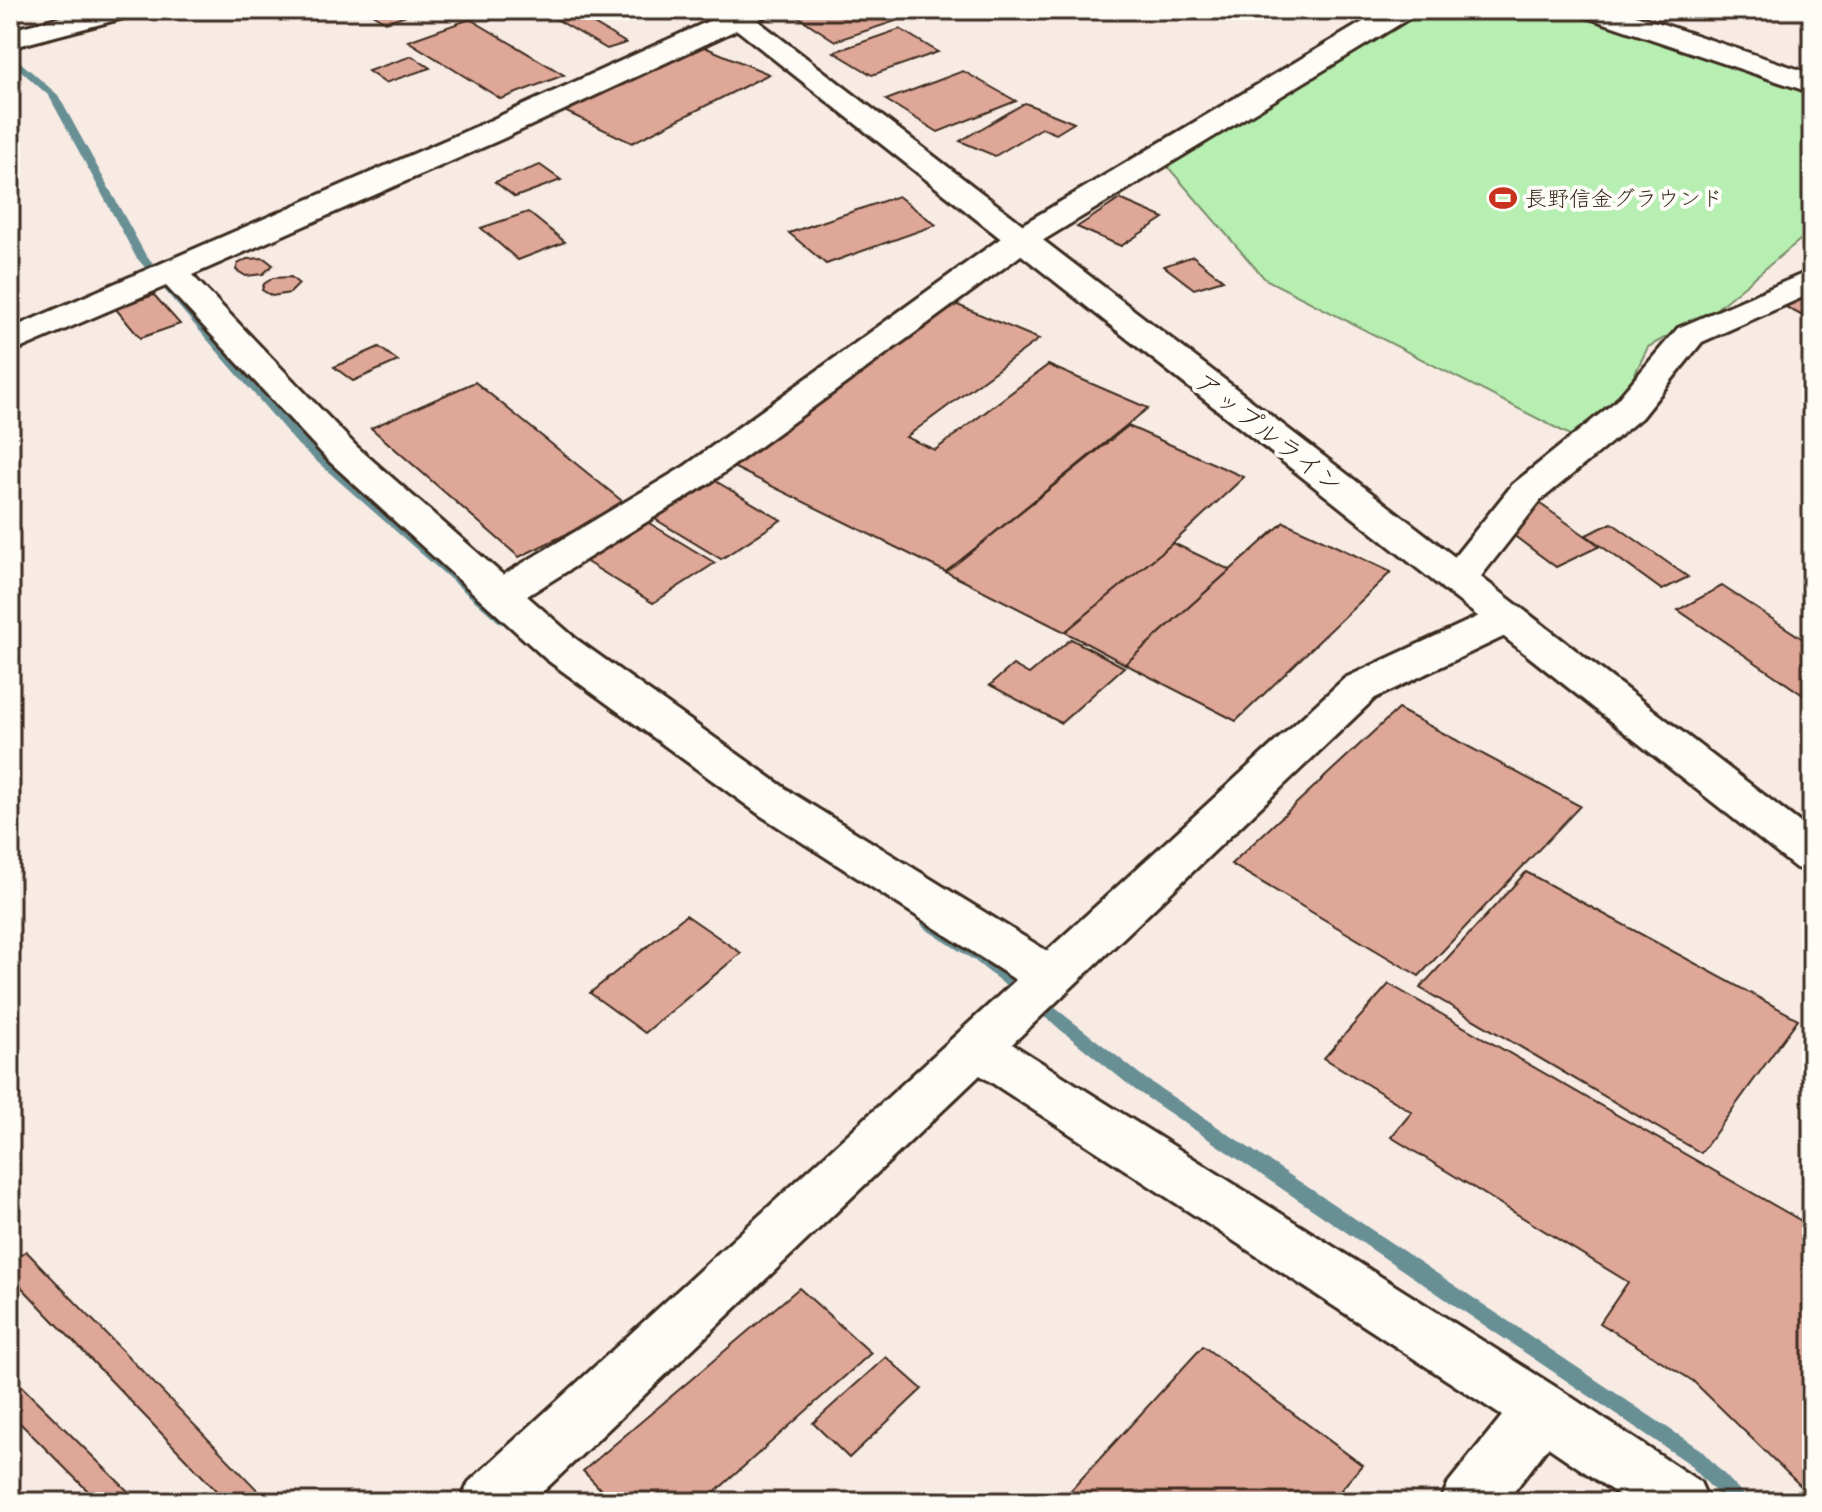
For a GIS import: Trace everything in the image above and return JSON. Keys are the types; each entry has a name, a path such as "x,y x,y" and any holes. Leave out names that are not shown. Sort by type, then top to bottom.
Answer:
{"main road":[{"path":"10,39 121,10"},
{"path":"501,594 698,474 867,348 1020,240 1403,10"},
{"path":"1593,10 1812,84"},
{"path":"10,342 491,132 740,13"},
{"name":"アップルライン","path":"740,13 1020,240 1812,856"},
{"path":"171,272 343,454 561,649 776,804 1051,978"},
{"path":"1457,580 1527,492 1628,410 1690,335 1812,280"},
{"path":"490,1502 1360,688 1507,619"},
{"path":"977,1047 1542,1410 1679,1502"},
{"path":"1470,1502 1542,1410"}],"green space":[{"name":"長野信金グラウンド","path":"1420,10 1580,10 1812,87 1812,230 1715,310 1648,347 1620,404 1574,437 1265,279 1167,166"}],"building":[{"path":"366,10 422,10 385,22"},
{"path":"541,10 570,10 626,43 607,49"},
{"path":"788,10 902,10 911,16 835,41"},
{"path":"470,19 564,75 501,99 408,41"},
{"path":"900,29 938,52 872,75 834,52"},
{"path":"697,44 769,74 632,143 560,109"},
{"path":"412,56 430,68 385,83 368,71"},
{"path":"963,71 1016,101 938,132 886,100"},
{"path":"1025,103 1074,123 1056,134 1042,128 995,156 960,141"},
{"path":"540,165 561,180 515,197 495,182"},
{"path":"898,196 936,225 826,264 789,233"},
{"path":"1120,199 1164,218 1121,246 1077,227"},
{"path":"528,212 565,242 518,260 481,228"},
{"path":"1193,256 1223,280 1194,289 1164,266"},
{"path":"264,258 273,265 263,274 246,276 236,270 238,264 247,259"},
{"path":"291,277 299,284 290,293 272,296 262,290 264,284 273,278"},
{"path":"1812,293 1812,321 1784,306"},
{"path":"154,295 180,324 140,338 115,308"},
{"path":"955,304 1039,339 906,437 935,450 1048,365 1148,408 946,572 727,464"},
{"path":"379,347 398,361 353,381 334,367"},
{"path":"475,382 627,505 519,557 371,428"},
{"path":"1128,426 1244,477 1173,543 1065,632 946,572"},
{"path":"707,476 781,520 721,559 645,513"},
{"path":"1536,501 1600,546 1556,567 1509,532 1522,527 1520,523"},
{"path":"639,517 715,563 653,603 577,556"},
{"path":"1284,522 1391,572 1236,721 1125,664"},
{"path":"1612,523 1688,577 1662,590 1586,535"},
{"path":"1173,543 1230,570 1125,664 1065,632"},
{"path":"1722,586 1812,645 1812,701 1678,610"},
{"path":"1071,639 1124,667 1061,723 990,685 1013,665 1029,674"},
{"path":"1398,709 1580,806 1419,976 1231,864"},
{"path":"1526,872 1798,1019 1701,1153 1420,988"},
{"path":"686,915 741,953 645,1033 590,993"},
{"path":"1389,984 1812,1227 1812,1497 1693,1381 1600,1323 1628,1282 1391,1137 1412,1112 1324,1058"},
{"path":"26,1251 269,1502 227,1502 10,1275 10,1263"},
{"path":"799,1288 871,1353 704,1502 613,1502 583,1471"},
{"path":"1203,1346 1362,1465 1331,1502 1060,1502"},
{"path":"886,1357 922,1389 849,1458 813,1423"},
{"path":"10,1375 139,1502 99,1502 10,1413"}],"waterway":[{"path":"10,56 53,95 140,255 302,442 506,621"},
{"path":"929,924 980,957 1140,1084 1694,1456 1738,1502"}],"place":[{"name":"長野信金グラウンド","path":"1503,198"}]}
